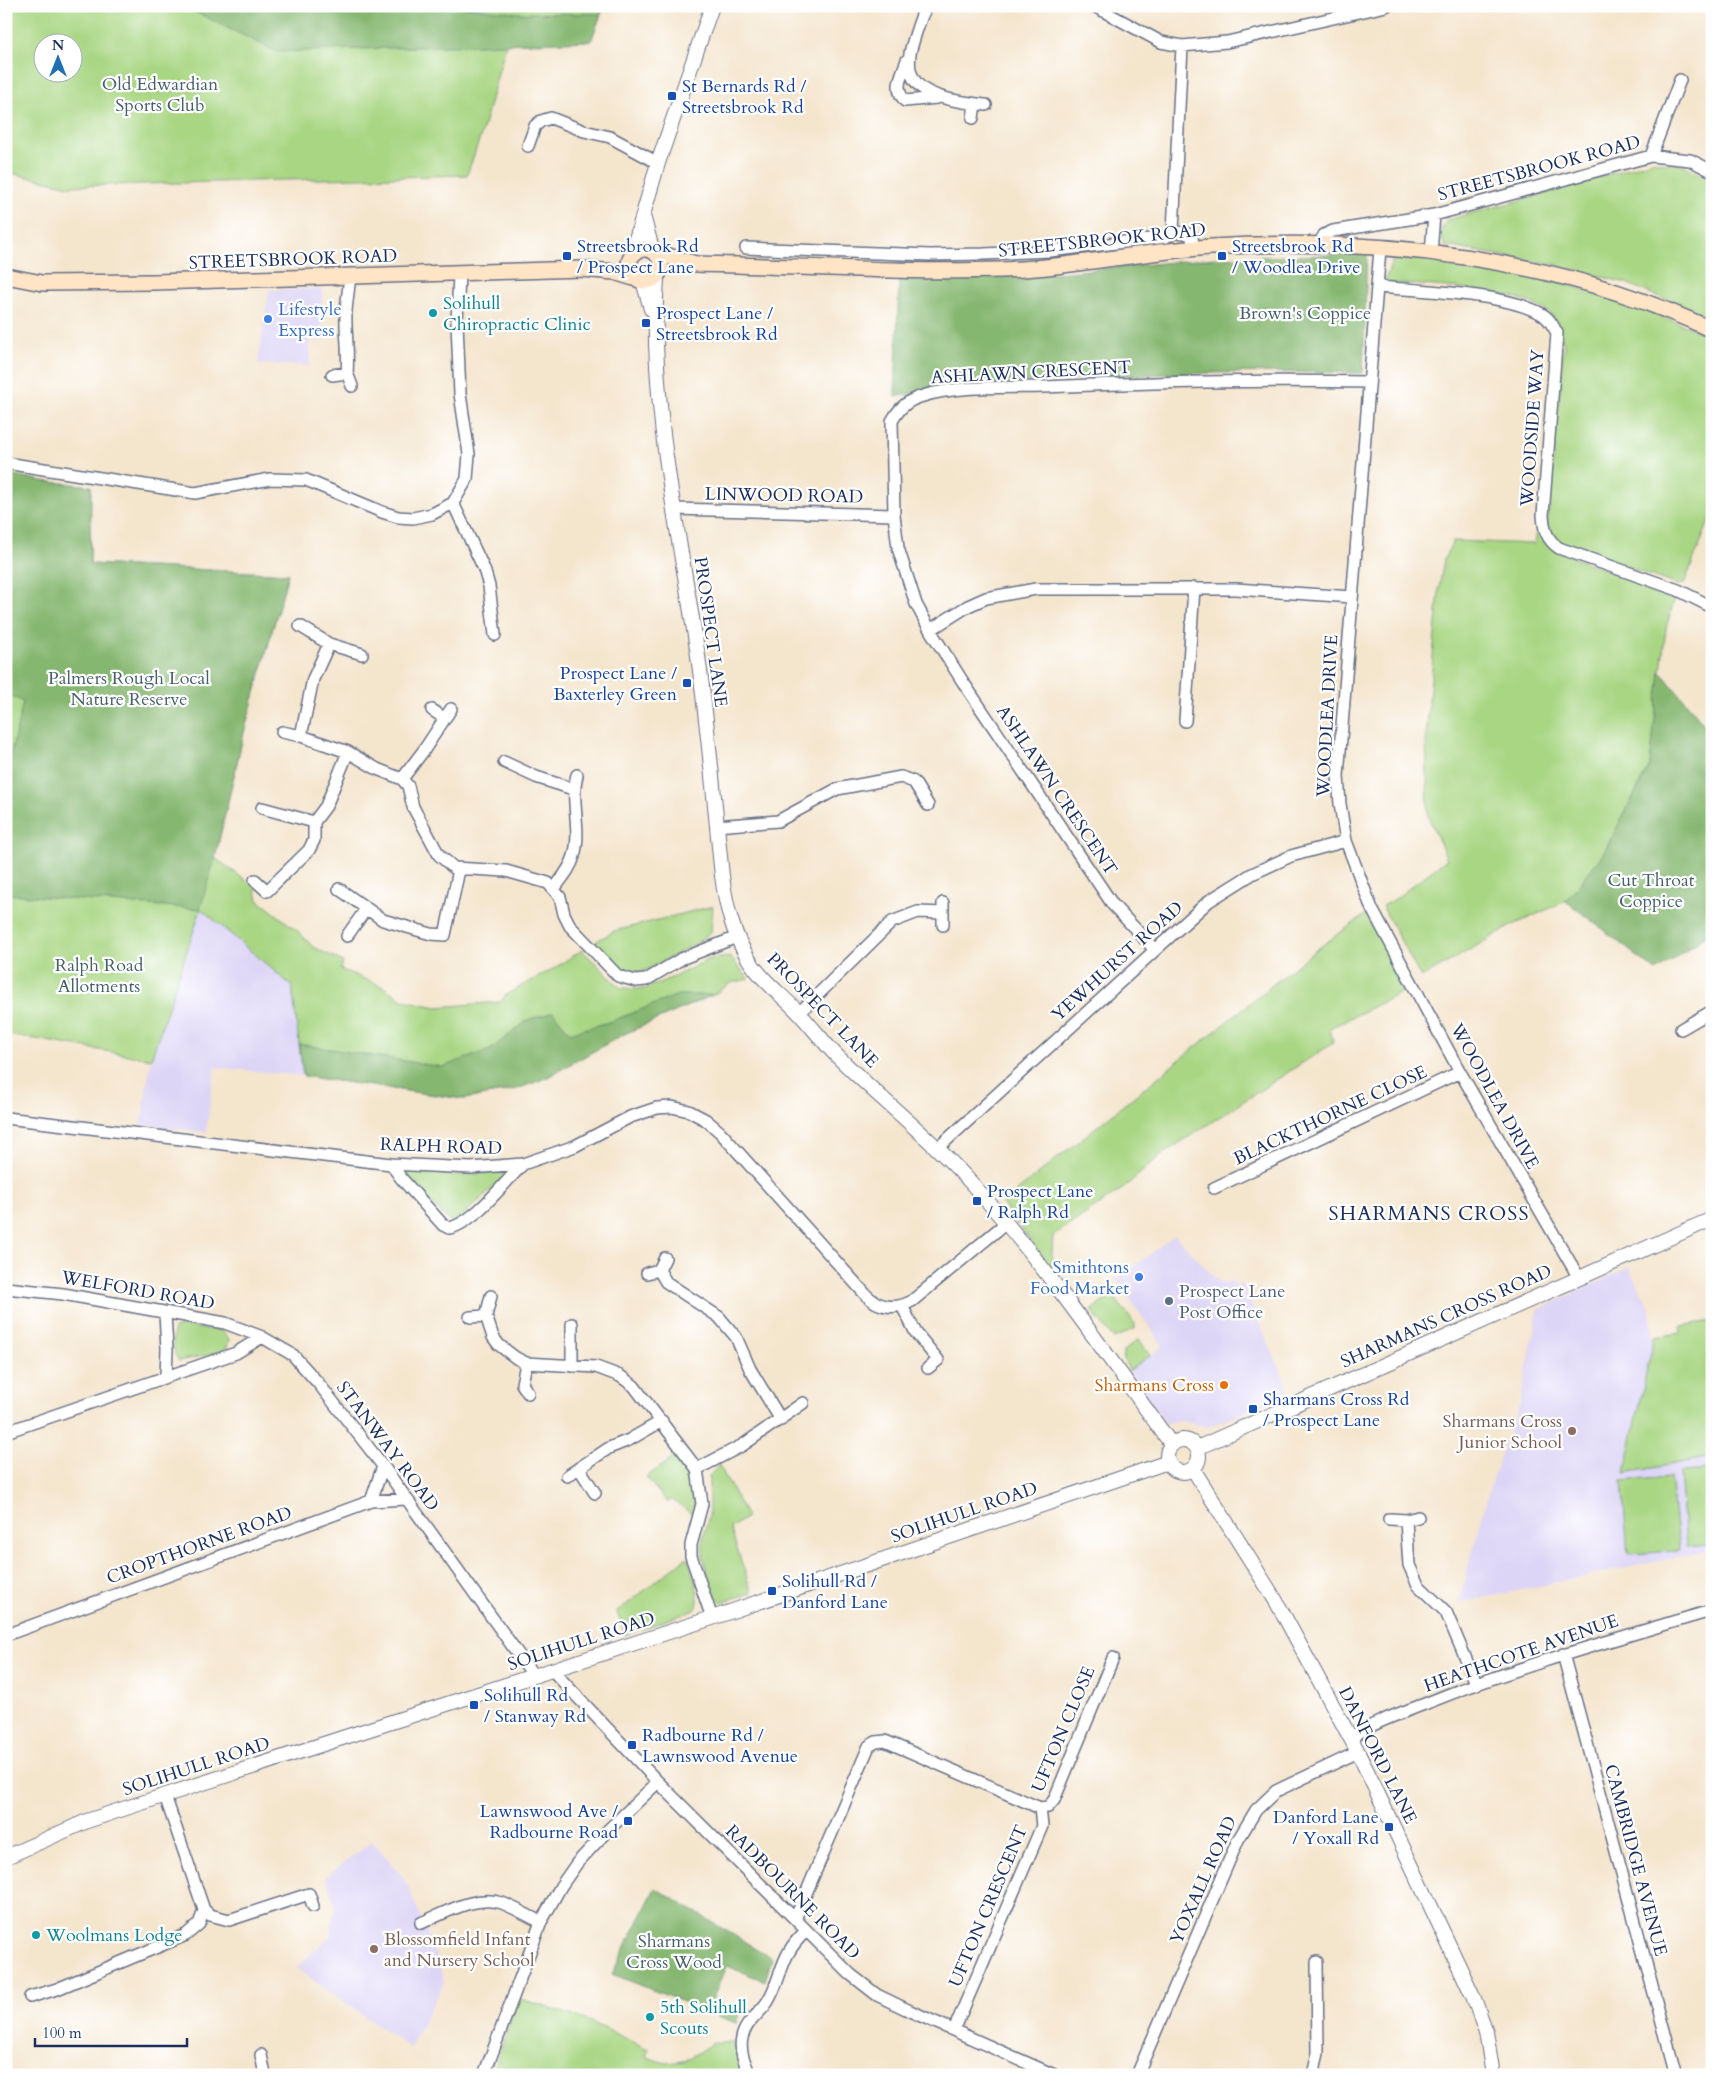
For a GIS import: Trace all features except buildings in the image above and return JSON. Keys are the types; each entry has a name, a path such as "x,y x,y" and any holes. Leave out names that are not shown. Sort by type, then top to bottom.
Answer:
{"main road":[{"name":"STREETSBROOK ROAD","path":"6,276 42,283 154,282 582,269 649,277 696,264 800,259 1000,270 1054,267 1193,248 1318,246 1431,253 1530,268 1647,302 1712,330"},
{"path":"642,249 655,251 661,261 649,277 630,272 631,255 642,249"},
{"name":"STREETSBROOK ROAD","path":"655,251 696,264"},
{"name":"STREETSBROOK ROAD","path":"582,269 631,255"}],"street":[{"path":"631,255 658,163 712,6"},
{"path":"927,6 908,56 898,88 899,94 904,101 938,98 981,104 972,118"},
{"path":"1094,6 1162,42 1182,46 1227,42 1386,6"},
{"path":"1157,252 1170,235 1182,46"},
{"path":"908,56 910,72 916,83 938,98"},
{"path":"1651,156 1680,80"},
{"path":"528,146 535,126 541,121 551,118 584,131 610,137 658,163"},
{"name":"STREETSBROOK ROAD","path":"1318,246 1324,235 1334,231 1434,215 1651,156 1690,160 1712,171"},
{"name":"STREETSBROOK ROAD","path":"1431,253 1434,215"},
{"path":"644,216 645,227 655,251"},
{"path":"1170,235 1185,232 1192,236 1193,248"},
{"name":"STREETSBROOK ROAD","path":"746,248 800,259 983,254 1050,251 1170,235"},
{"name":"WOODLEA DRIVE","path":"1380,249 1338,776 1346,841 1372,909 1460,1072 1579,1278"},
{"path":"6,464 194,493 270,479 306,480 382,512 406,518 423,517 453,503 467,479 469,454 460,394 457,323 459,273"},
{"path":"350,276 346,309 346,340 349,353 347,373 352,386"},
{"name":"PROSPECT LANE","path":"649,277 661,413 674,510 697,652 727,910 737,937 748,960 834,1052 938,1148 1006,1223 1071,1306 1172,1444"},
{"path":"6,284 42,283"},
{"name":"WOODSIDE WAY","path":"1378,287 1466,295 1505,302 1541,313 1550,321 1557,333 1543,515 1545,532 1548,539 1558,548 1678,590 1712,606"},
{"path":"332,375 347,373"},
{"name":"ASHLAWN CRESCENT","path":"1155,950 1114,905 930,630 916,604 898,548 894,515 892,421 899,409 907,401 940,392 1111,384 1369,382"},
{"path":"453,503 469,534 486,578 495,635"},
{"name":"LINWOOD ROAD","path":"674,510 894,515"},
{"path":"1185,721 1194,588"},
{"path":"930,630 968,606 986,598 1021,590 1194,588 1352,597"},
{"path":"300,626 329,644 362,654"},
{"path":"301,736 313,679 329,644"},
{"path":"402,779 448,714 432,710"},
{"path":"282,732 301,736 348,752 377,769 402,779 408,786 413,807 439,855 448,865 459,870 506,870 548,883 560,897 564,914 570,926 618,976 636,981 646,980 681,959 737,937"},
{"path":"255,880 263,895 309,850 314,840 314,822 326,806 348,752"},
{"path":"504,762 573,789"},
{"path":"554,889 571,864 575,853 573,789 577,774"},
{"path":"716,826 778,821 837,789 901,777 914,782 928,805"},
{"path":"262,808 314,822"},
{"name":"YEWHURST ROAD","path":"938,1148 1209,901 1252,874 1291,856 1346,841"},
{"path":"338,889 383,920 431,934 445,935 459,870"},
{"path":"347,936 366,909"},
{"path":"799,1013 892,922 918,912 943,914"},
{"path":"1681,1029 1712,1011"},
{"name":"BLACKTHORNE CLOSE","path":"1214,1188 1460,1072"},
{"name":"RALPH ROAD","path":"6,1118 391,1164 471,1168 522,1164 575,1146 646,1110 672,1107 690,1111 706,1120 720,1132 872,1301 887,1307 902,1306"},
{"path":"391,1164 443,1225 449,1228 458,1226 470,1218 522,1164"},
{"name":"SHARMANS CROSS ROAD","path":"1197,1448 1712,1219"},
{"path":"928,1368 938,1360 916,1333 902,1306 945,1276 1006,1223"},
{"path":"659,1270 665,1258"},
{"path":"647,1272 659,1270"},
{"path":"659,1270 666,1282 685,1297 718,1317 736,1337 750,1369 781,1420"},
{"name":"WELFORD ROAD","path":"6,1288 63,1294 224,1323 262,1337"},
{"path":"491,1296 486,1316 493,1337 500,1345 526,1364 596,1367 620,1376 634,1386 697,1469 702,1504 691,1545 691,1556 712,1618"},
{"path":"165,1313 166,1377"},
{"path":"470,1317 486,1316"},
{"path":"572,1324 572,1366"},
{"path":"6,1432 236,1353 262,1337"},
{"name":"STANWAY ROAD","path":"262,1337 294,1355 306,1367 383,1466 534,1676"},
{"path":"526,1364 522,1384 528,1393"},
{"path":"697,1469 743,1445 803,1403"},
{"path":"567,1476 609,1448 629,1440 662,1421"},
{"path":"1185,1440 1197,1448 1198,1459 1193,1468 1182,1472 1177,1471 1168,1462 1167,1452 1172,1444 1185,1440"},
{"name":"SOLIHULL ROAD","path":"6,1857 87,1821 712,1618 1168,1462"},
{"path":"370,1501 383,1466"},
{"path":"579,1468 595,1493"},
{"name":"DANFORD LANE","path":"1193,1468 1276,1601 1358,1752 1473,1996 1486,2032 1493,2075"},
{"name":"CROPTHORNE ROAD","path":"6,1635 370,1501 406,1499"},
{"path":"1389,1520 1406,1520 1418,1516"},
{"path":"1406,1520 1409,1565 1418,1585 1446,1612 1476,1683"},
{"name":"HEATHCOTE AVENUE","path":"1351,1738 1376,1724 1476,1683 1563,1654 1707,1612"},
{"name":"CAMBRIDGE AVENUE","path":"1563,1654 1676,2075"},
{"name":"UFTON CLOSE","path":"1040,1808 1048,1807 1054,1800 1112,1658"},
{"name":"RADBOURNE ROAD","path":"552,1670 658,1782 850,1974 877,1995 1054,2075"},
{"name":"UFTON CRESCENT","path":"795,1919 869,1746 876,1742 886,1741 1040,1808 1042,1826 954,2030"},
{"name":"YOXALL ROAD","path":"1137,2075 1238,1840 1256,1810 1276,1791 1358,1752"},
{"path":"484,2075 541,1922 561,1886 578,1863 658,1782"},
{"path":"165,1796 204,1910 210,1915 229,1920 309,1894 313,1906"},
{"path":"421,1923 474,1902 486,1901 503,1903 541,1922"},
{"path":"30,1997 57,1989 186,1935 199,1924 204,1910"},
{"path":"750,2075 743,2057 742,2037 752,2019 770,1996 788,1949 806,1931"},
{"path":"1313,2075 1318,2053 1317,1962"},
{"path":"262,2055 265,2075"}],"shaded area":[{"path":"322,289 321,340 310,340 310,366 258,364 269,290"},
{"path":"200,909 292,986 303,1076 215,1067 206,1132 141,1125 151,1059"},
{"path":"1175,1235 1221,1284 1231,1280 1235,1286 1242,1283 1290,1393 1208,1427 1181,1421 1166,1423 1129,1371 1163,1346 1116,1280"},
{"name":"Sharmans Cross Junior School","path":"1629,1267 1649,1306 1654,1337 1625,1472 1712,1457 1712,1550 1459,1603 1493,1476 1520,1404 1538,1310"},
{"name":"Blossomfield Infant and Nursery School","path":"372,1841 402,1875 408,1886 438,1961 444,1982 410,2048 296,1968 330,1936 335,1905 326,1877"}],"green space":[{"name":"Old Edwardian Sports Club","path":"6,6 604,6 591,41 515,24 506,44 483,129 467,175 69,186 6,172"},
{"path":"183,6 456,6 518,13 601,14 591,41 277,52"},
{"path":"1652,161 1683,165 1712,180 1712,319 1626,283 1557,265 1445,246 1440,234 1446,220 1548,193"},
{"name":"Brown's Coppice","path":"1367,254 1363,373 1206,373 1088,378 952,387 895,397 899,279 1057,273 1215,258"},
{"path":"1395,255 1545,278 1635,305 1712,337 1712,514 1684,584 1677,585 1557,542 1547,525 1564,344 1554,319 1542,309 1524,301 1501,295 1448,287 1384,283"},
{"name":"Palmers Rough Local Nature Reserve","path":"6,473 41,481 91,486 90,564 288,574 244,732 215,858 255,887 258,900 298,931 313,947 343,962 340,969 384,987 403,1000 437,1007 500,1002 507,994 553,969 582,950 621,988 644,989 676,976 709,959 730,957 749,979 731,983 713,995 624,1034 544,1079 514,1090 464,1099 303,1076 292,986 201,909 151,1059 6,1034"},
{"name":"Palmers Rough Local Nature Reserve","path":"6,473 41,481 91,486 90,564 288,574 244,732 215,858 200,909 6,894 6,774 23,702 6,693"},
{"path":"1537,529 1546,543 1554,550 1675,597 1666,628 1650,765 1603,854 1566,901 1511,926 1421,978 1382,906 1395,899 1447,859 1428,816 1426,736 1439,589 1444,559 1453,541 1535,544"},
{"name":"Cut Throat Coppice","path":"1660,671 1712,734 1712,932 1656,971 1566,901 1603,854 1650,765"},
{"path":"713,906 711,932 697,943 645,971 630,972 614,966 595,942 614,931"},
{"path":"1368,913 1407,990 1330,1028 1333,1043 1161,1155 1121,1190 1053,1236 1051,1268 1002,1203 1317,949"},
{"path":"678,995 713,995 624,1034 544,1079 514,1090 464,1099 303,1076 299,1044 442,1067 490,1050 528,1020 553,1012 570,1033 612,1021"},
{"path":"406,1170 451,1175 506,1172 505,1176 457,1221 449,1221 406,1177"},
{"path":"1113,1296 1135,1324 1135,1328 1114,1339 1092,1312 1092,1309"},
{"path":"1712,1321 1712,1457 1625,1473 1654,1337 1681,1333 1681,1326"},
{"path":"184,1326 222,1331 229,1340 227,1347 218,1353 179,1361 174,1350 174,1328"},
{"path":"1139,1339 1150,1355 1129,1371 1123,1357 1123,1351"},
{"path":"679,1454 688,1469 693,1483 695,1516 671,1499 668,1503 646,1477"},
{"path":"719,1465 747,1517 730,1528 752,1593 720,1602 715,1596 703,1557 703,1538 709,1515 709,1476"},
{"path":"1712,1470 1712,1544 1686,1546 1680,1472"},
{"path":"1670,1477 1679,1551 1628,1554 1622,1481"},
{"path":"687,1557 694,1576 697,1592 698,1599 695,1610 625,1635 617,1612"},
{"name":"Sharmans Cross Wood","path":"655,1888 772,1958 765,1981 726,1966 712,2001 740,2011 736,2023 612,1974"},
{"path":"518,1998 589,2021 648,2049 646,2057 666,2063 684,2061 713,2043 734,2043 743,2075 492,2075"}],"place":[{"name":"St Bernards Rd / Streetsbrook Rd","path":"672,96"},
{"name":"Streetsbrook Rd / Prospect Lane","path":"567,256"},
{"name":"Streetsbrook Rd / Woodlea Drive","path":"1222,256"},
{"name":"Solihull Chiropractic Clinic","path":"433,313"},
{"name":"Lifestyle Express","path":"268,319"},
{"name":"Prospect Lane / Streetsbrook Rd","path":"646,323"},
{"name":"Prospect Lane / Baxterley Green","path":"687,683"},
{"name":"Prospect Lane / Ralph Rd","path":"977,1201"},
{"name":"Smithtons Food Market","path":"1139,1277"},
{"name":"Prospect Lane Post Office","path":"1169,1301"},
{"name":"Sharmans Cross","path":"1224,1385"},
{"name":"Sharmans Cross Rd / Prospect Lane","path":"1253,1409"},
{"name":"Sharmans Cross Junior School","path":"1572,1431"},
{"name":"Solihull Rd / Danford Lane","path":"772,1591"},
{"name":"Solihull Rd / Stanway Rd","path":"474,1705"},
{"name":"Radbourne Rd / Lawnswood Avenue","path":"632,1745"},
{"name":"Lawnswood Ave / Radbourne Road","path":"628,1821"},
{"name":"Danford Lane / Yoxall Rd","path":"1389,1827"},
{"name":"Woolmans Lodge","path":"36,1935"},
{"name":"Blossomfield Infant and Nursery School","path":"374,1949"},
{"name":"5th Solihull Scouts","path":"650,2017"}],"district":[{"name":"SHARMANS CROSS","path":"1429,1213"}],"park label":[{"name":"Ralph Road Allotments","path":"99,975"}]}
